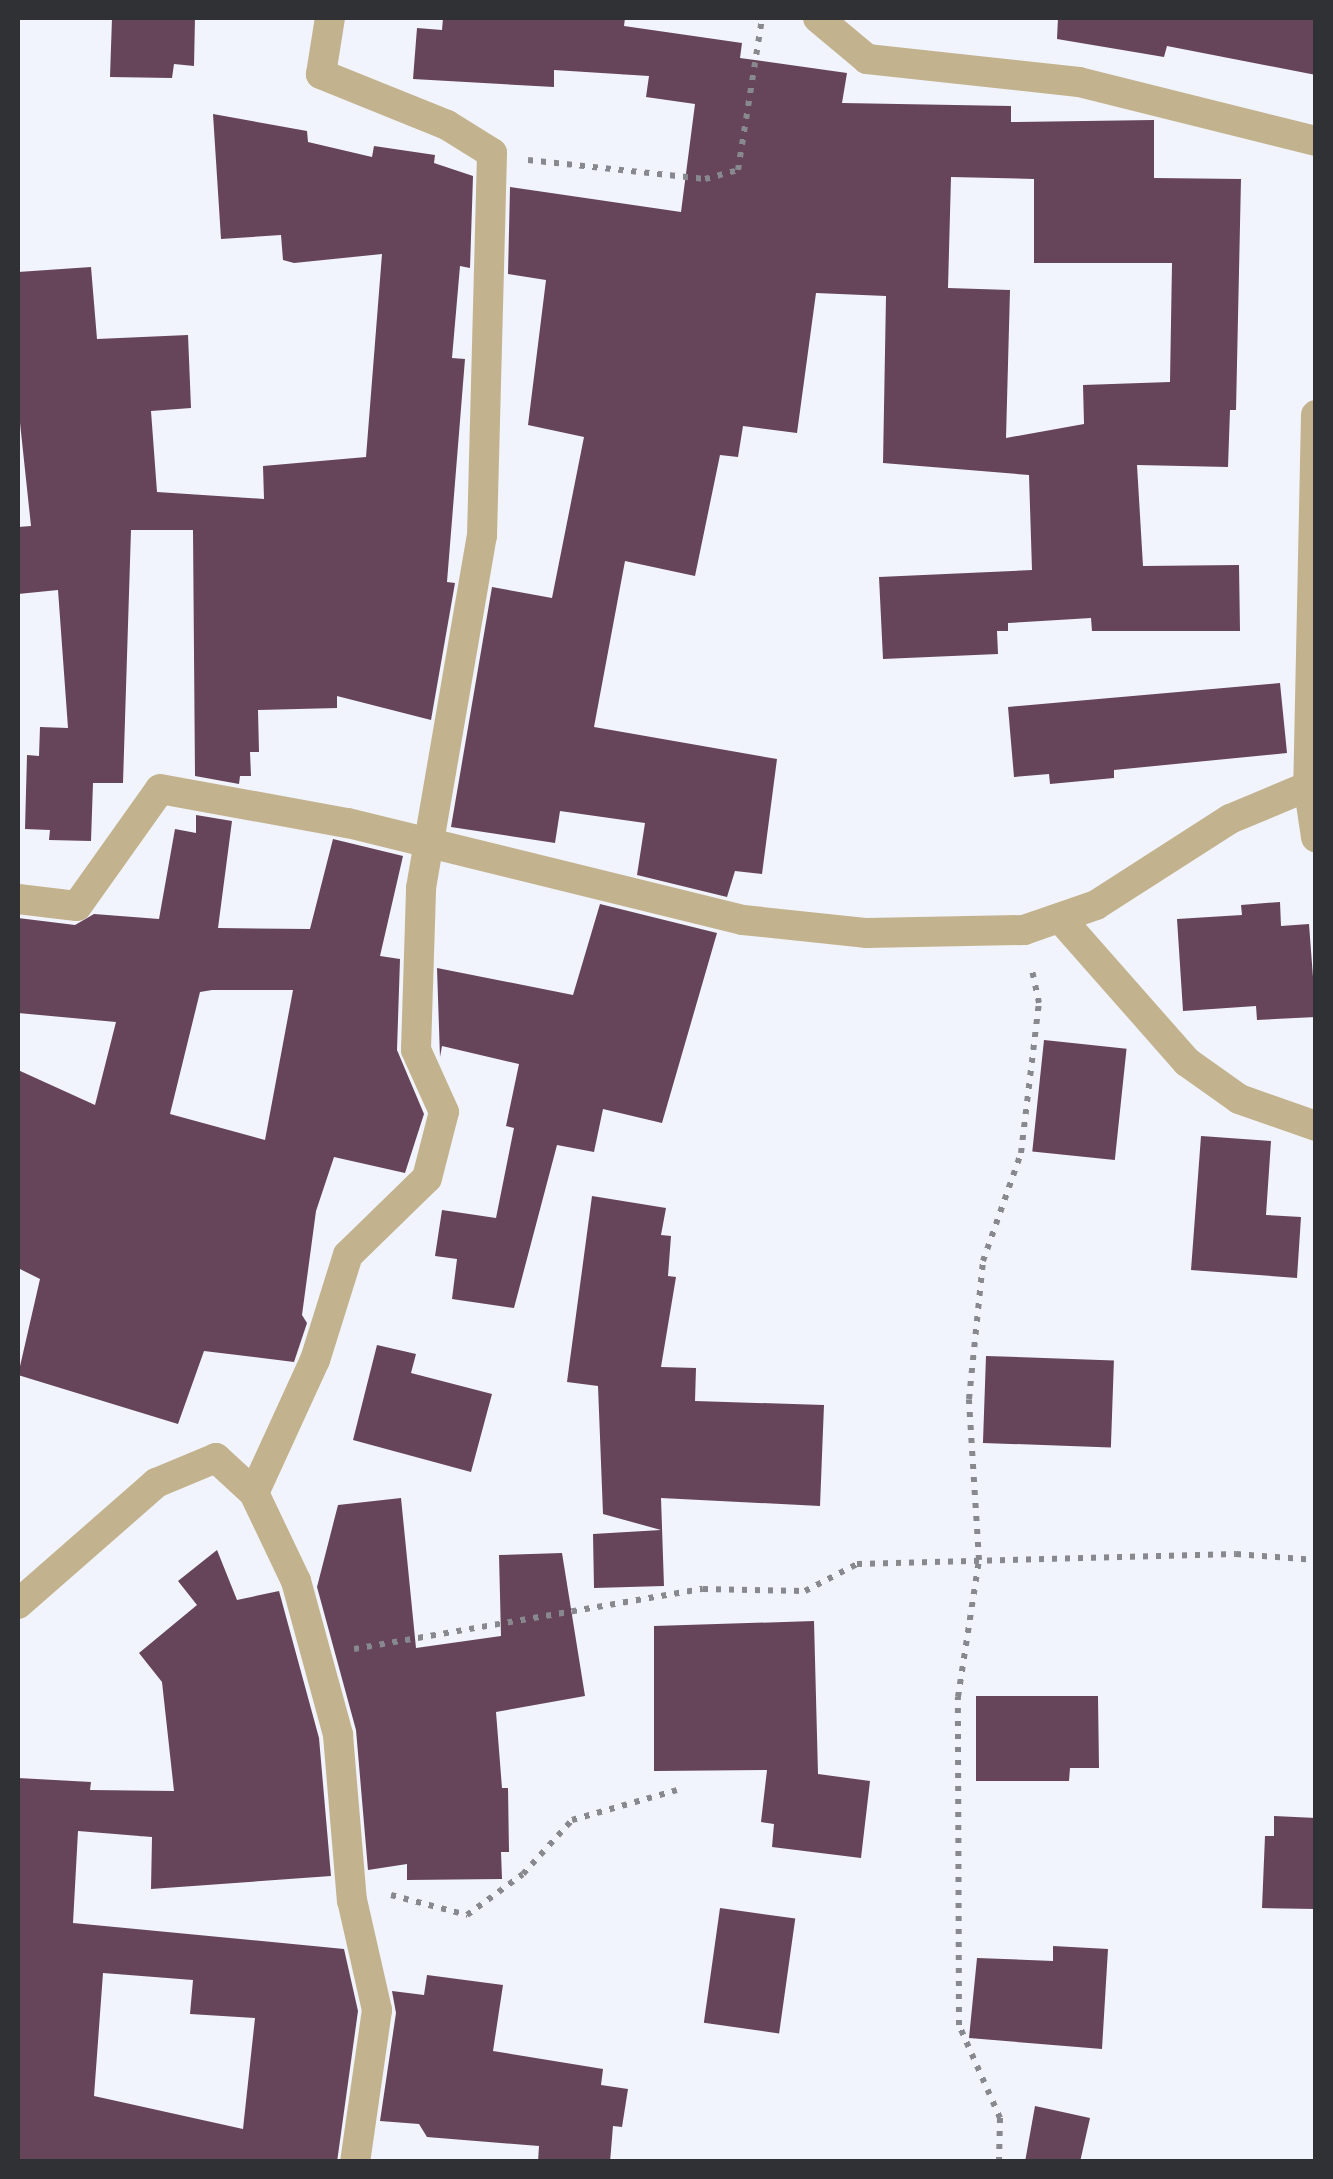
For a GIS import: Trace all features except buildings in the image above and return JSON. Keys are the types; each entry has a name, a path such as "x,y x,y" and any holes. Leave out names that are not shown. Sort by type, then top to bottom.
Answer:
{"street":[{"path":"254,1493 315,1360 348,1255 427,1178 444,1112 416,1050 427,842 482,536 492,153 447,125 321,74 330,18"},
{"path":"818,18 866,59 1079,82 1316,141"},
{"path":"1316,414 1312,783 1316,837"},
{"path":"18,898 77,906 160,789 427,842 743,920 867,933 1024,930 1096,905 1230,819 1312,783"},
{"path":"1060,918 1187,1062 1239,1098 1316,1126"},
{"path":"18,1604 156,1483 216,1458 254,1493 296,1580 312,1656 338,1734 352,1900 377,2010 355,2162"}],"path":[{"path":"492,153 577,169 705,179 738,170 762,18"},
{"path":"999,2162 1000,2118 958,2025 958,1697 978,1560 969,1399 984,1261 1021,1153 1039,1003 1024,930"},
{"path":"312,1656 703,1589 805,1591 857,1564 1236,1554 1316,1560"},
{"path":"352,1900 374,1891 467,1915 523,1874 572,1820 677,1790"}]}
